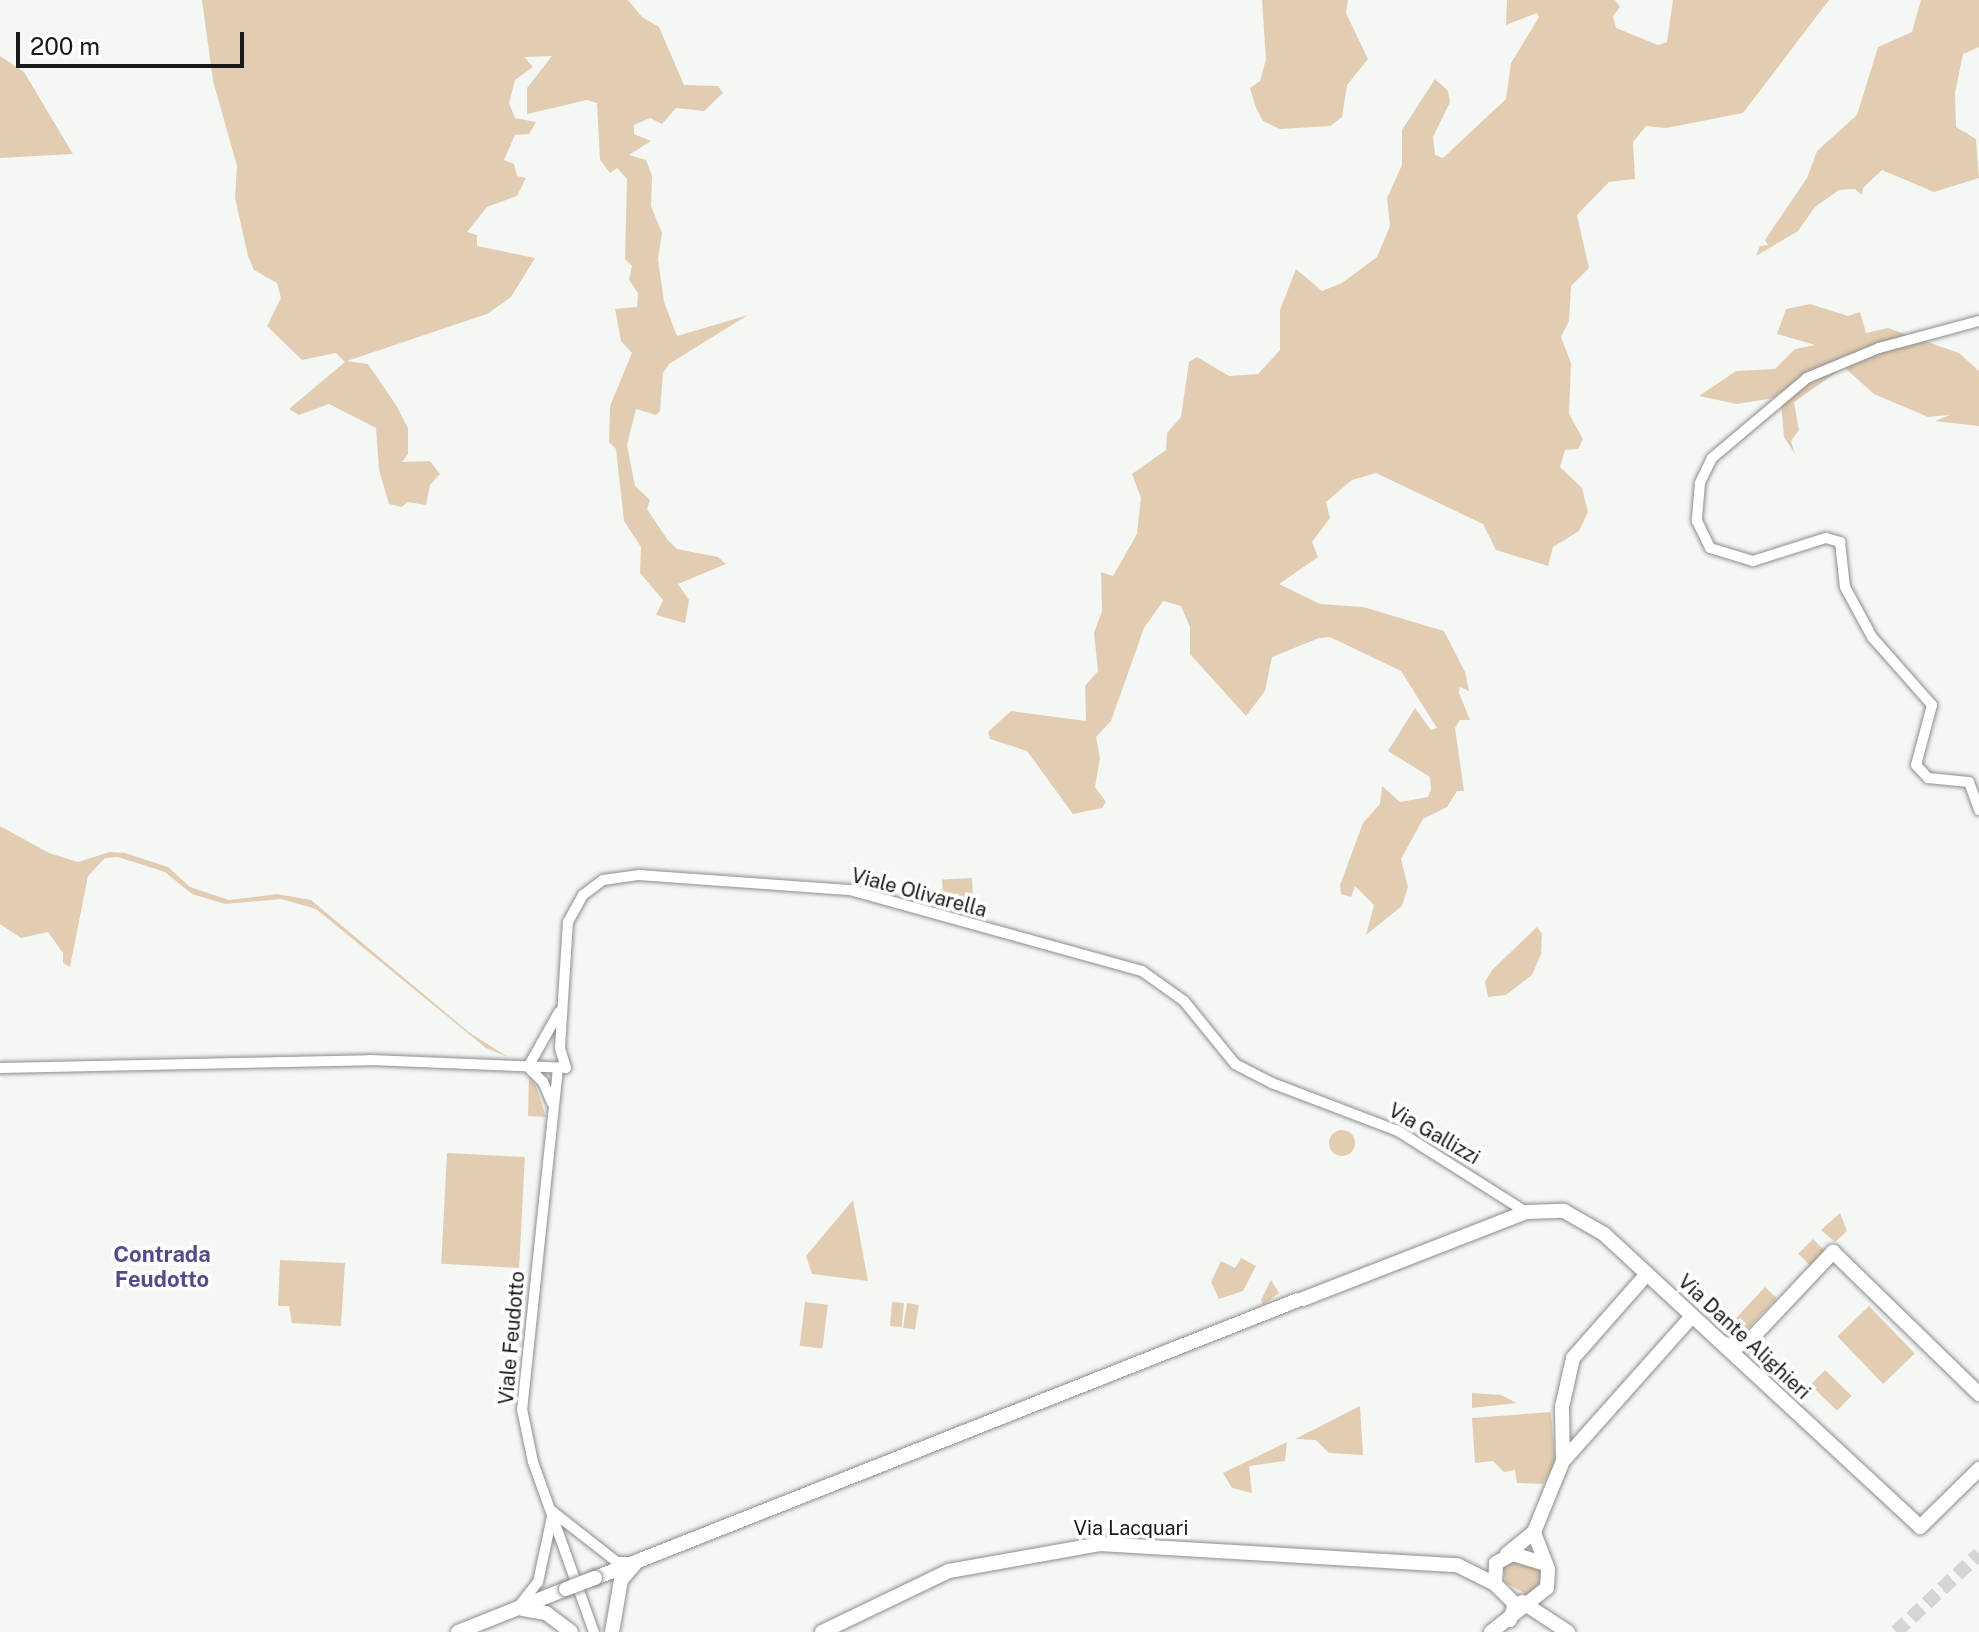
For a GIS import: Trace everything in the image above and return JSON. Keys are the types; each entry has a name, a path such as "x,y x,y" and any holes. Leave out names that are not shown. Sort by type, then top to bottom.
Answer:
{"main road":[{"name":"Via Dante Alighieri","path":"1526,1212 1544,1208 1583,1218 1920,1527 1979,1469"},
{"path":"458,1632 1526,1212"},
{"path":"1719,1341 1736,1347 1751,1339 1826,1255 1841,1258 1979,1394"},
{"path":"1563,1461 1562,1407 1573,1358 1647,1274"},
{"path":"1509,1620 1516,1609 1500,1589 1493,1570 1504,1556 1534,1532 1563,1461 1692,1316"},
{"path":"1491,1632 1530,1605 1547,1588 1546,1564 1534,1532"},
{"name":"Via Lacquari","path":"822,1632 949,1571 1084,1546 1271,1551 1457,1565 1504,1556"},
{"path":"1504,1556 1546,1564"},
{"path":"612,1632 621,1580 637,1562"},
{"name":"Via Lacquari","path":"1457,1565 1500,1589"},
{"path":"1500,1589 1530,1605 1568,1632"},
{"path":"514,1610 535,1608 571,1632"}],"street":[{"path":"1979,321 1879,348 1807,378 1712,458 1700,483 1697,521 1710,548 1753,561 1826,538 1840,542 1845,587 1872,637 1932,705 1916,765 1928,778 1969,782 1979,810"},
{"name":"Viale Olivarella","path":"557,1068 568,922 583,895 603,880 640,875 850,890 1142,971 1184,1001 1235,1064 1272,1083 1319,1098"},
{"name":"Viale Olivarella","path":"528,1067 537,1046 561,1009"},
{"path":"537,1046 560,1048"},
{"path":"0,1068 370,1060 557,1068"},
{"path":"528,1067 543,1082 553,1101"},
{"name":"Viale Feudotto","path":"557,1068 522,1409 533,1462 594,1632"},
{"name":"Via Gallizzi","path":"1319,1098 1398,1131 1526,1212"},
{"path":"514,1610 538,1582 553,1512 617,1562 637,1562"}],"shaded area":[{"path":"202,0 628,0 642,17 659,27 684,85 718,86 723,93 704,111 676,108 662,124 650,118 634,125 634,134 651,141 629,155 646,160 652,176 651,206 662,233 658,259 664,302 677,336 748,315 669,364 663,373 660,411 656,415 636,409 627,445 635,486 650,500 647,509 667,539 677,549 718,557 726,564 678,584 689,600 685,623 656,615 663,600 640,573 641,547 624,521 616,449 609,442 610,406 632,353 621,341 615,309 637,307 638,293 629,280 632,266 625,259 627,179 617,168 610,173 600,160 597,103 587,100 527,114 527,88 552,56 524,57 533,67 515,80 509,103 515,118 536,122 529,134 515,135 504,160 514,164 517,176 526,178 517,196 487,207 467,232 477,235 477,246 535,258 511,297 487,314 347,361 368,364 396,405 408,428 408,454 402,462 430,461 440,474 430,485 426,505 407,502 402,507 389,504 379,470 376,428 329,404 299,415 289,409 345,362 336,353 302,360 267,326 281,298 277,283 254,270 248,256 235,198 237,166 213,81"},
{"path":"1262,0 1348,0 1346,13 1368,59 1347,85 1342,117 1330,126 1280,129 1263,121 1250,88 1260,81 1266,59"},
{"path":"1507,0 1615,0 1620,7 1613,16 1616,28 1658,45 1667,42 1673,0 1829,0 1743,113 1666,128 1646,126 1633,142 1635,179 1609,182 1577,215 1589,268 1571,286 1569,321 1561,337 1571,363 1569,414 1583,439 1578,449 1565,450 1560,467 1582,488 1588,512 1579,531 1553,547 1548,566 1496,550 1483,524 1376,473 1352,480 1326,502 1330,518 1312,542 1318,557 1279,584 1320,604 1363,607 1444,631 1465,672 1469,691 1460,687 1459,693 1470,720 1460,720 1455,728 1464,791 1457,791 1447,807 1423,819 1401,859 1408,887 1402,906 1366,935 1374,905 1355,886 1351,897 1341,894 1340,885 1363,823 1380,804 1382,786 1400,802 1428,797 1431,790 1430,777 1388,751 1415,708 1431,730 1437,728 1401,671 1330,637 1319,638 1272,657 1265,691 1246,716 1190,654 1190,627 1181,606 1163,601 1144,628 1111,721 1096,737 1100,758 1095,787 1106,802 1102,808 1073,814 1027,751 990,739 988,732 1011,711 1086,721 1085,686 1098,671 1094,633 1102,611 1101,572 1113,576 1137,534 1141,498 1132,474 1166,450 1167,433 1181,417 1189,362 1197,357 1229,376 1258,374 1280,350 1280,310 1296,269 1322,291 1342,283 1377,257 1390,226 1387,198 1402,165 1402,130 1435,79 1448,91 1450,102 1433,137 1435,155 1443,158 1506,99 1511,63 1539,17 1537,13 1506,25"},
{"path":"1921,0 1979,0 1979,47 1963,54 1955,93 1956,127 1976,139 1979,178 1934,192 1882,170 1863,188 1862,195 1855,189 1839,190 1815,207 1798,231 1756,256 1760,246 1768,245 1765,240 1807,178 1817,151 1857,115 1878,47 1912,32"},
{"path":"0,56 24,72 73,154 0,158"},
{"path":"1810,304 1848,316 1860,312 1866,333 1888,328 1959,353 1979,371 1979,426 1935,421 1950,415 1928,417 1874,394 1844,367 1794,402 1799,430 1791,441 1795,454 1784,437 1780,392 1774,398 1737,404 1699,396 1736,371 1775,369 1795,349 1815,345 1777,334 1786,309"},
{"path":"0,826 49,853 78,862 110,852 125,853 168,867 190,887 229,900 277,894 311,900 470,1033 508,1057 486,1048 316,909 281,899 225,904 192,894 165,872 118,857 105,858 88,876 70,967 63,963 63,953 48,932 21,938 0,924"},
{"path":"972,878 973,896 943,898 942,880"},
{"path":"1537,927 1542,934 1541,954 1532,975 1506,995 1488,997 1485,982 1492,970"},
{"path":"529,1077 536,1086 546,1117 528,1116"},
{"path":"1342,1130 1351,1134 1355,1143 1351,1152 1342,1156 1333,1152 1329,1143 1333,1134"},
{"path":"447,1153 525,1157 519,1268 441,1264"},
{"path":"853,1200 868,1281 812,1274 806,1256"},
{"path":"1840,1213 1847,1231 1835,1242 1821,1230"},
{"path":"1813,1239 1825,1251 1810,1266 1798,1254"},
{"path":"1241,1258 1256,1266 1243,1291 1219,1299 1211,1282 1221,1261 1235,1268"},
{"path":"280,1260 345,1263 341,1326 292,1323 289,1306 278,1306"},
{"path":"1271,1280 1279,1293 1263,1305 1261,1300"},
{"path":"1765,1287 1777,1298 1739,1339 1727,1328"},
{"path":"805,1302 828,1305 822,1348 800,1346"},
{"path":"892,1302 904,1303 902,1327 890,1326"},
{"path":"907,1303 919,1305 915,1330 903,1328"},
{"path":"1869,1306 1915,1353 1883,1384 1837,1337"},
{"path":"1825,1370 1852,1396 1837,1411 1810,1385"},
{"path":"1472,1393 1501,1395 1517,1403 1472,1408"},
{"path":"1360,1406 1363,1455 1329,1453 1316,1440 1295,1439"},
{"path":"1551,1412 1555,1462 1543,1484 1517,1483 1515,1470 1504,1472 1493,1461 1475,1463 1472,1418"},
{"path":"1287,1442 1285,1461 1249,1466 1252,1493 1232,1488 1223,1473"},
{"path":"1511,1559 1541,1567 1546,1579 1530,1596 1506,1583 1503,1569"}],"tunnel":[{"path":"1896,1632 1979,1554"}],"district":[{"name":"Contrada Feudotto","path":"162,1266"}]}
